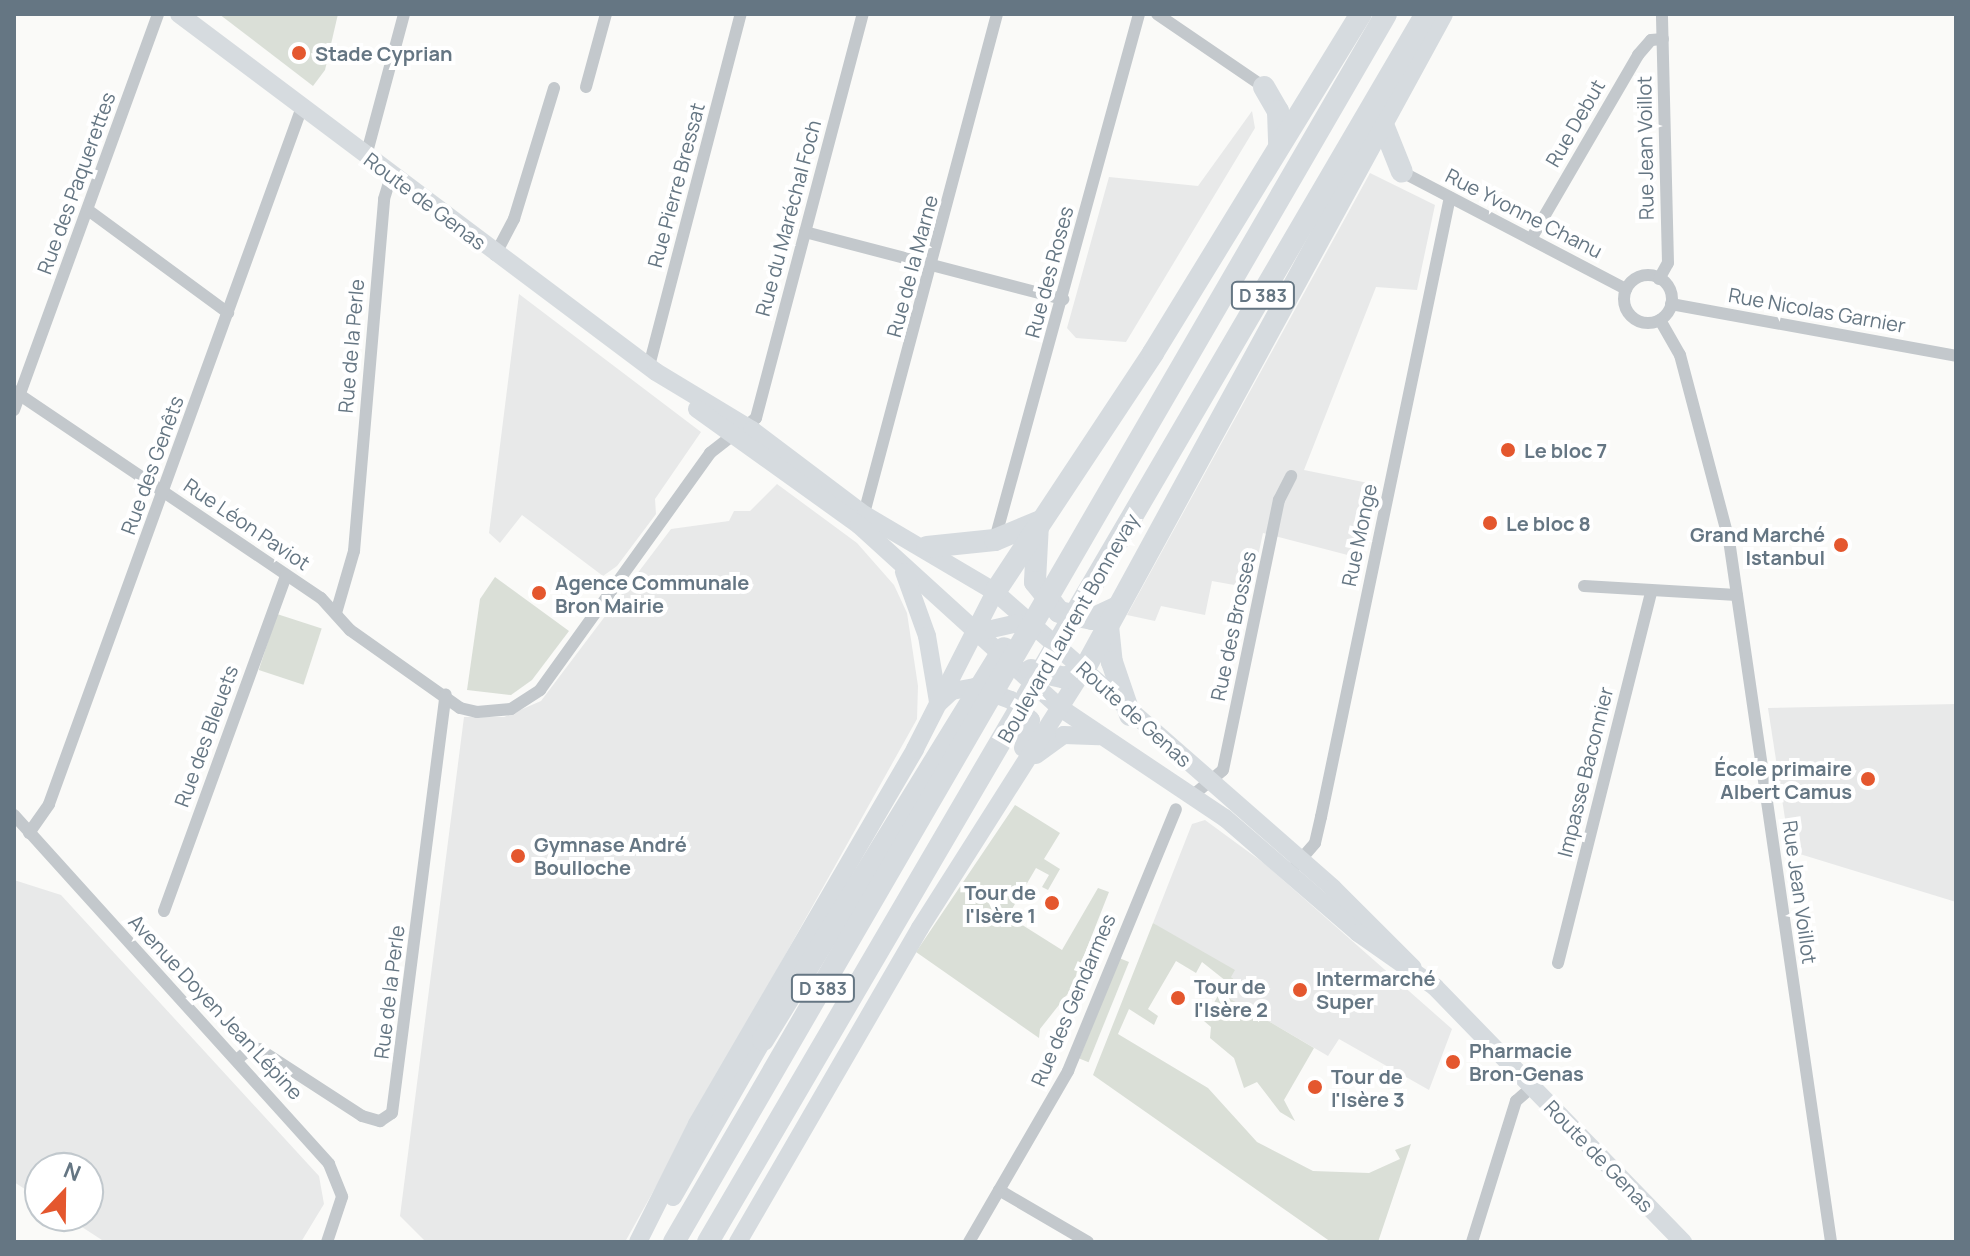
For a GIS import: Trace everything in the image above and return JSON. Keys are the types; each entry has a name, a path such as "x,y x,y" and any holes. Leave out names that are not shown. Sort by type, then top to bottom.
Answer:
{"highway":[{"path":"995,592 1038,522 1153,353 1361,14"},
{"name":"Boulevard Laurent Bonnevay","path":"674,1242 965,728 1005,647 1040,628 1073,556 1386,14"},
{"name":"Boulevard Laurent Bonnevay","path":"708,1242 1426,14"},
{"path":"1005,662 1065,678 1084,670 1384,127 1442,14"},
{"path":"1264,87 1290,94 1318,84"},
{"path":"1264,87 1278,111 1279,144"},
{"path":"1356,176 1402,172 1384,127"},
{"path":"927,547 995,540 1038,522"},
{"path":"1038,522 1035,582 1059,612 1092,619 1113,617"},
{"path":"1113,617 1113,667 1130,715"},
{"path":"763,1040 965,728"}],"main road":[{"name":"Route de Genas","path":"179,14 495,255 739,431 819,479 862,520 902,566 1005,662 1059,707 1296,866"},
{"name":"Route de Genas","path":"739,431 792,481 862,520 927,547 995,592 1040,628 1130,715 1211,782 1296,866 1413,968 1683,1242"},
{"path":"902,566 927,636 938,704"},
{"path":"638,1242 697,1124 938,704 995,592"},
{"path":"974,633 1018,623 1040,628"},
{"path":"971,846 1084,670"},
{"path":"738,1242 971,846 1020,754 1031,720 1011,700 975,687 952,691 938,704"},
{"path":"1018,775 1048,742 1064,735 1102,736"},
{"path":"647,1242 763,1040"}],"street":[{"name":"Rue des Paquerettes","path":"14,410 17,393 88,210 158,14"},
{"path":"366,156 404,14"},
{"path":"586,87 606,14"},
{"name":"Rue Pierre Bressat","path":"649,366 741,14"},
{"name":"Rue du Maréchal Foch","path":"446,694 460,708 477,712 511,709 533,698 710,453 756,418 863,14"},
{"name":"Rue de la Marne","path":"862,520 933,265 997,14"},
{"name":"Rue des Roses","path":"995,540 1139,14"},
{"path":"1157,14 1264,87"},
{"name":"Rue Jean Voillot","path":"1659,279 1668,263 1662,14"},
{"name":"Rue Debut","path":"1531,239 1638,55 1651,40 1663,39"},
{"path":"495,255 514,219 554,88"},
{"name":"Rue des Genêts","path":"29,833 49,804 302,107"},
{"name":"Rue Yvonne Chanu","path":"1402,172 1626,289"},
{"name":"Rue de la Perle","path":"336,613 354,551 384,199 391,176"},
{"name":"Rue Monge","path":"1296,866 1315,843 1321,817 1450,197"},
{"path":"88,210 228,313"},
{"path":"805,232 1063,299"},
{"path":"1637,278 1659,279 1669,289 1671,304 1660,320 1644,323 1630,315 1624,303 1626,289 1637,278"},
{"name":"Rue Nicolas Garnier","path":"1671,304 1956,356"},
{"name":"Rue Jean Voillot","path":"1660,320 1680,355 1706,439 1737,595 1831,1242"},
{"name":"Rue Léon Paviot","path":"17,393 286,575 336,613 350,630 446,694"},
{"name":"Rue des Brosses","path":"1211,782 1223,770 1279,500 1291,476"},
{"path":"792,481 819,479"},
{"name":"Rue des Bleuets","path":"164,911 286,575"},
{"path":"1584,586 1737,595"},
{"name":"Impasse Baconnier","path":"1558,963 1651,592"},
{"name":"Rue de la Perle","path":"239,1058 259,1049 362,1116 380,1121 392,1113 446,694"},
{"path":"1192,796 1211,782"},
{"name":"Rue des Gendarmes","path":"969,1242 1068,1071 1176,809"},
{"name":"Avenue Doyen Jean Lépine","path":"14,815 239,1058 338,1177 340,1210 327,1242"},
{"path":"1472,1242 1516,1101 1532,1087"},
{"path":"999,1190 1088,1242"}],"shaded area":[{"name":"Stade Cyprian","path":"219,14 338,14 325,70 313,86"},
{"path":"1252,111 1255,128 1126,342 1076,338 1067,328 1109,177 1198,186"},
{"path":"1370,173 1435,205 1417,290 1376,287 1304,470 1378,485 1363,559 1263,533 1251,588 1212,581 1205,615 1161,606 1155,621 1127,615"},
{"path":"519,294 701,432 655,499 656,514 617,566 603,576 522,515 500,543 489,533"},
{"path":"777,484 857,543 894,585 907,613 918,686 917,719 625,1242 426,1242 400,1216 464,717 504,717 541,701 671,529 729,521 734,511 750,511"},
{"path":"495,577 569,631 532,680 511,695 467,690 480,599"},
{"path":"277,614 322,629 303,685 259,670"},
{"name":"École primaire Albert Camus","path":"1956,704 1956,902 1790,851 1768,708"},
{"path":"1015,805 1060,833 1044,859 1060,869 1048,890 1042,887 1049,875 1036,868 1008,916 1062,950 1098,888 1109,892 1070,991 1040,1029 1039,1038 916,952"},
{"path":"1205,820 1265,864 1452,1029 1429,1090 1339,1039 1328,1056 1229,998 1238,982 1153,923 1192,824"},
{"path":"14,880 61,895 319,1176 324,1204 301,1242 105,1242 90,1232 104,1232 104,1152 24,1152 24,1189 14,1182"},
{"path":"1153,923 1235,970 1231,977 1238,982 1229,998 1314,1048 1284,1100 1295,1121 1280,1112 1257,1082 1244,1088 1234,1058 1210,1038 1211,1027 1204,1021 1226,981 1202,962 1196,973 1176,961 1148,1009 1158,1016 1154,1025 1129,1009 1118,1034 1208,1088 1257,1142 1313,1171 1369,1173 1400,1159 1395,1150 1411,1144 1378,1242 1331,1242 1093,1075"},
{"path":"1120,958 1129,962 1089,1062 1079,1058"}],"place":[{"name":"Stade Cyprian","path":"299,53"},
{"name":"Le bloc 7","path":"1508,450"},
{"name":"Le bloc 8","path":"1490,523"},
{"name":"Grand Marché Istanbul","path":"1841,545"},
{"name":"Agence Communale Bron Mairie","path":"539,593"},
{"name":"École primaire Albert Camus","path":"1868,779"},
{"name":"Gymnase André Boulloche","path":"518,856"},
{"name":"Tour de l'Isère 1","path":"1052,903"},
{"name":"Intermarché Super","path":"1300,990"},
{"name":"Tour de l'Isère 2","path":"1178,998"},
{"name":"Pharmacie Bron-Genas","path":"1453,1062"},
{"name":"Tour de l'Isère 3","path":"1315,1087"}]}
